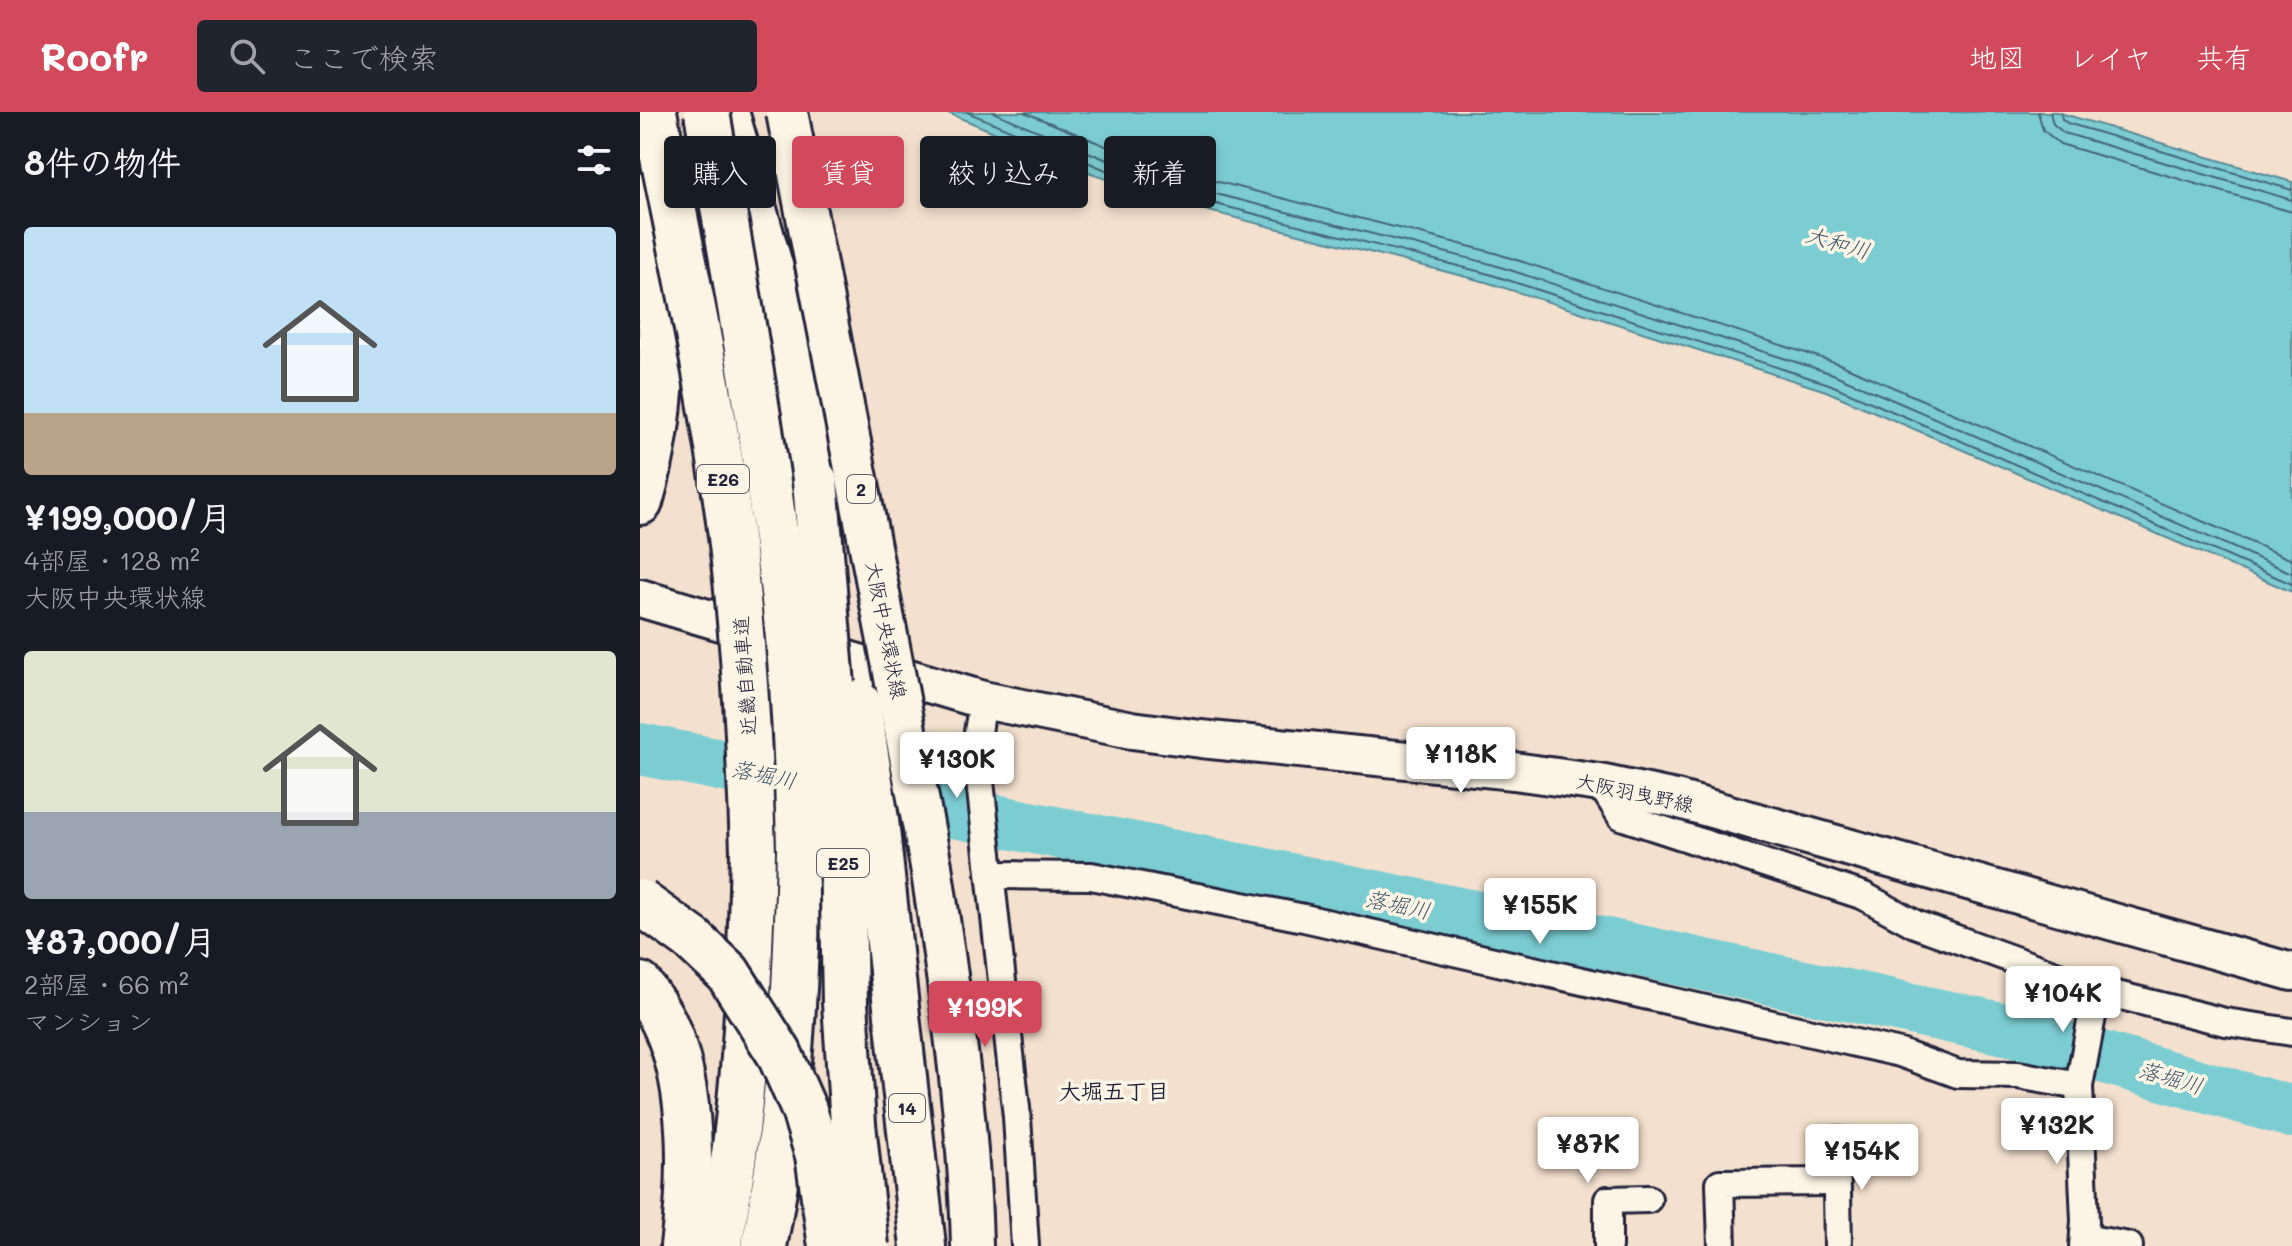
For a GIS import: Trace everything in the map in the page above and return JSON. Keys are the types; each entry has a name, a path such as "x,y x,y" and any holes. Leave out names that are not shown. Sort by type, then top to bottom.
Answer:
{"highway":[{"name":"近畿自動車道","path":"654,112 697,327 727,507 745,667 753,851 751,961 741,1097 719,1246"},
{"name":"E26","path":"707,112 755,395 782,587 794,706 799,849 793,1008 785,1112 775,1193 764,1246"},
{"name":"E25","path":"726,112 771,269 815,481 836,736 848,1048 866,1246"},
{"path":"640,195 658,297 661,339 658,416 640,502"},
{"name":"14","path":"815,481 869,768 923,1246"},
{"path":"640,902 693,940 728,973 779,1053 804,1110 818,1155 831,1246"},
{"path":"640,985 666,1027 684,1100 689,1181 683,1246"}],"main road":[{"name":"大阪中央環状線","path":"787,112 931,866 954,1018 966,1129 972,1246"},
{"name":"大阪羽曳野線","path":"640,598 983,700 1132,730 1437,762 1600,783 1676,799 2292,972"}],"street":[{"path":"983,700 976,745 1017,1117 1025,1246"},
{"path":"1600,783 1621,816 1864,896 1915,924 2097,990 2225,1022 2292,1032"},
{"path":"990,862 1091,876 1289,915 1900,1053 1958,1074 2018,1075 2079,1086"},
{"path":"2097,990 2079,1086 2084,1242 2129,1246"},
{"path":"1836,1140 1838,1246"},
{"path":"1722,1246 1720,1183 1836,1182"},
{"path":"1608,1246 1608,1200 1648,1199"}],"water":[{"name":"大和川","path":"946,112 2057,112 2292,182 2292,592 1826,391 1486,282 1197,208 1216,208 1216,136 1104,136 1104,178 1088,172 1088,136 1003,136"}],"waterway":[{"name":"落堀川","path":"640,749 1509,923 2005,1029 2292,1112"}],"district":[{"name":"大堀五丁目","path":"1114,1090"}]}
